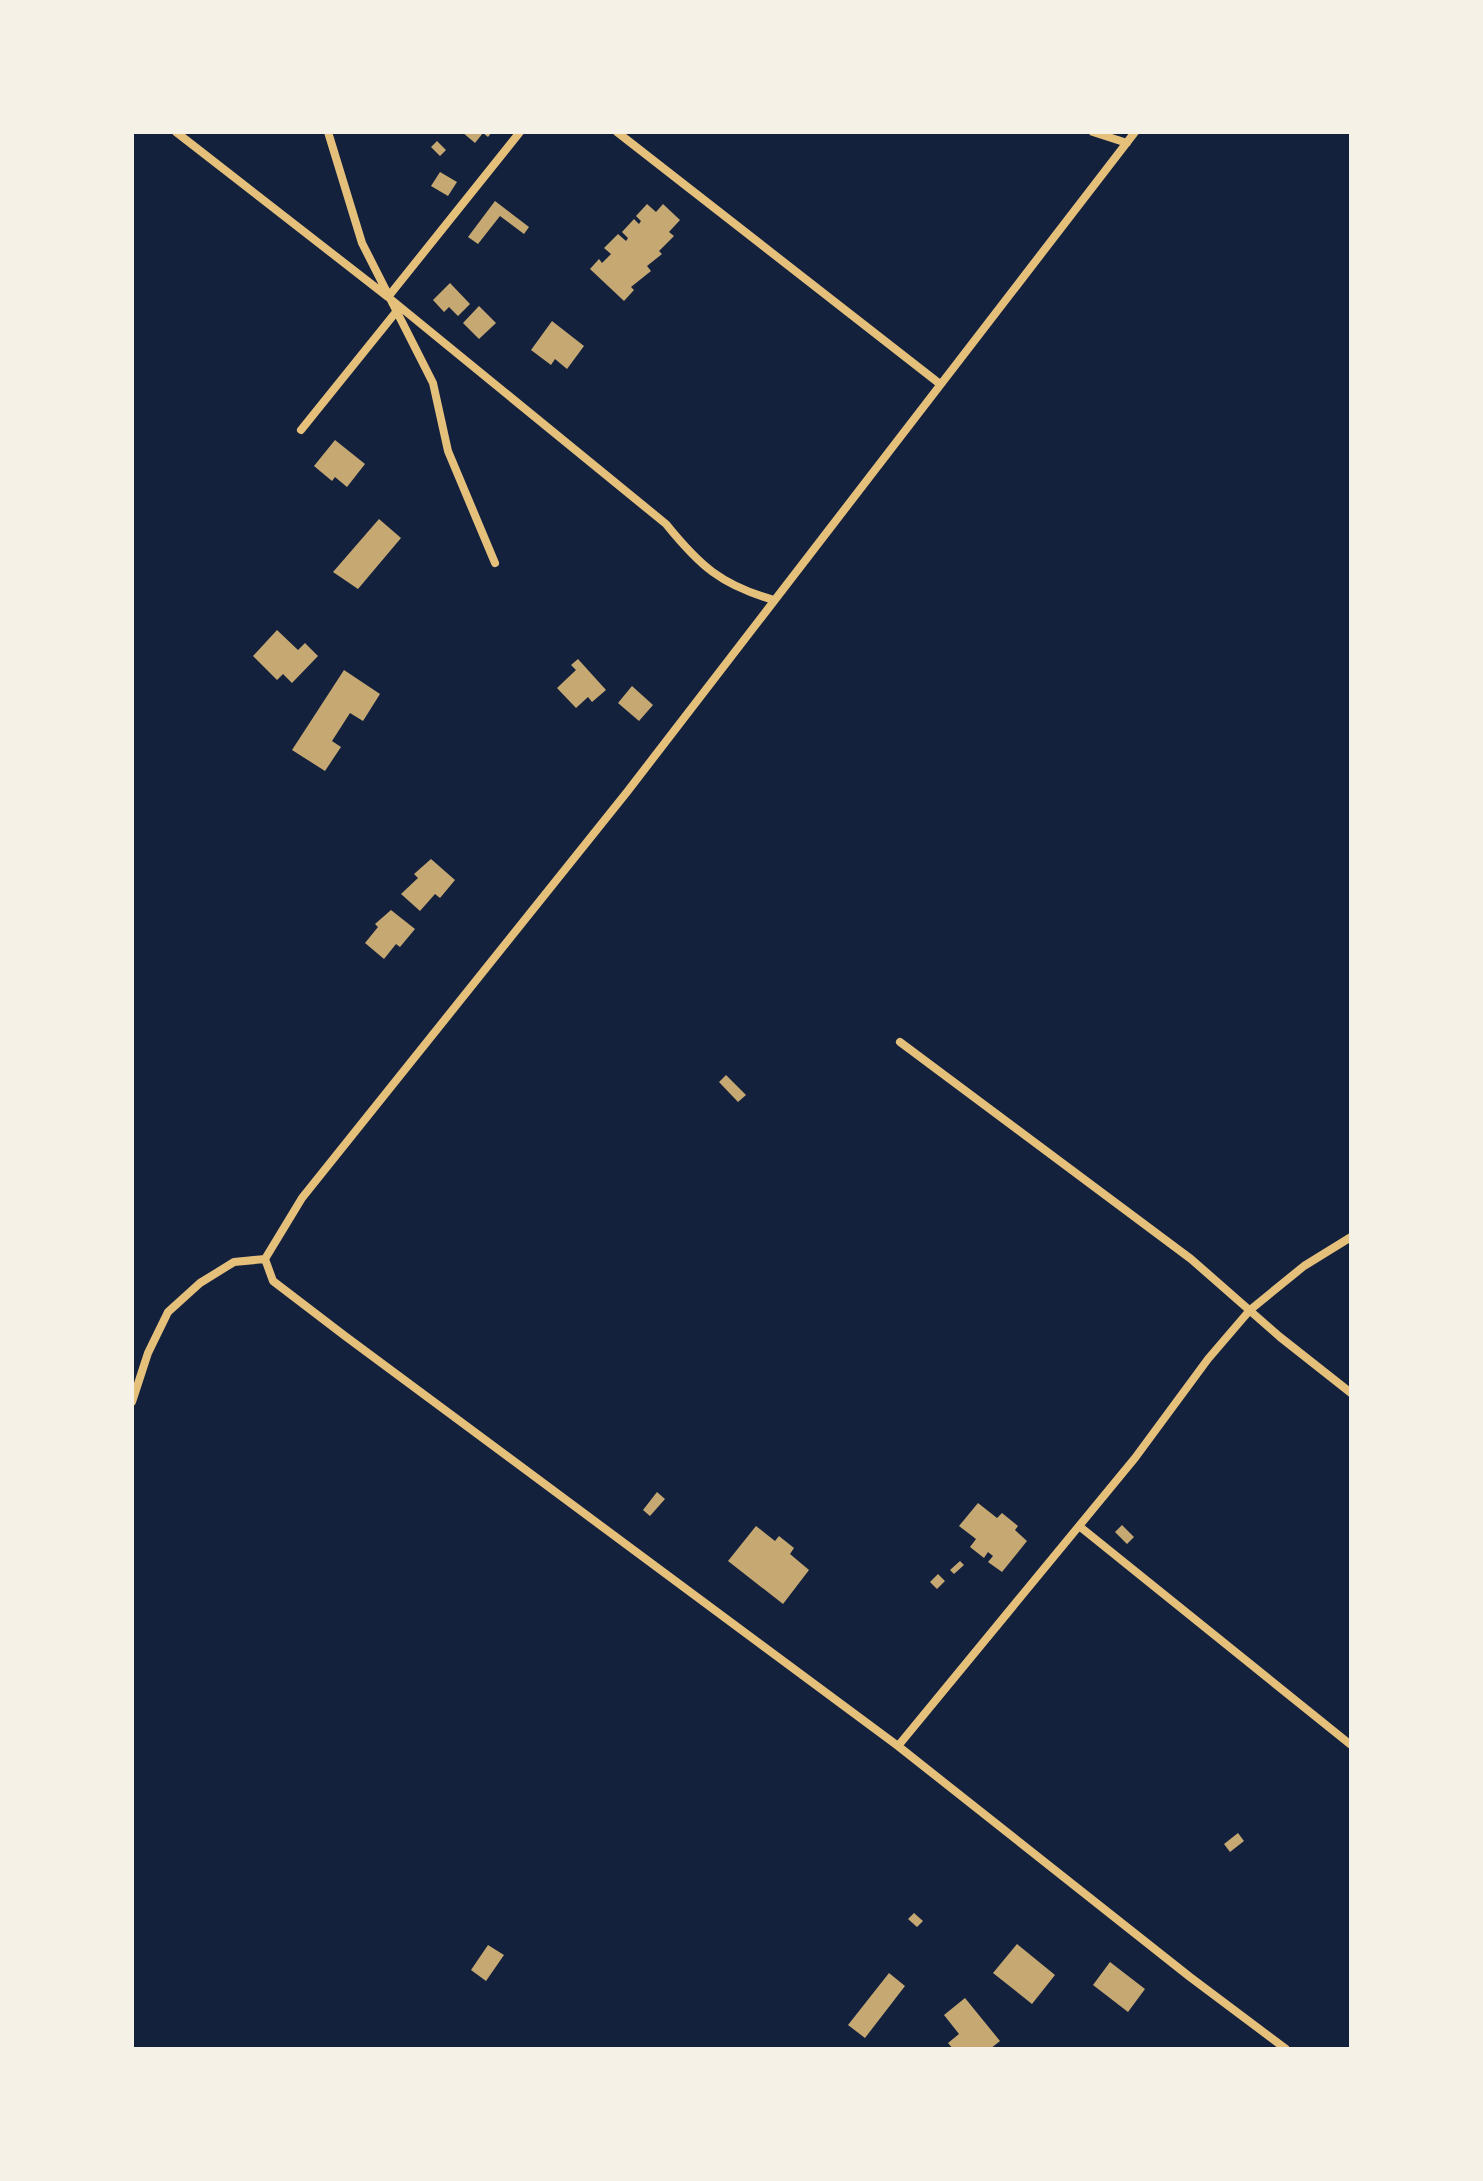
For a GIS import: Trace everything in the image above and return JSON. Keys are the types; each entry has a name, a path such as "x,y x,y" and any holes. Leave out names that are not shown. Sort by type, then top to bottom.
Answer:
{"street":[{"path":"176,132 388,297 666,524 697,562 745,592 774,600"},
{"path":"328,132 362,243 433,383 448,451 495,563"},
{"path":"388,297 520,132"},
{"path":"617,132 940,384"},
{"path":"1093,132 1127,143"},
{"path":"265,1259 302,1198 627,792 1135,132"},
{"path":"301,430 396,312"},
{"path":"900,1042 1191,1259 1351,1393"},
{"path":"898,1746 1135,1458 1208,1359 1250,1310 1304,1266 1351,1237"},
{"path":"132,1402 148,1353 168,1312 200,1283 234,1262 265,1259"},
{"path":"265,1259 273,1281 898,1746 1286,2049"},
{"path":"1079,1526 1351,1745"}],"building":[{"path":"462,132 492,132 488,137 483,133 475,143"},
{"path":"437,141 446,150 440,156 431,147"},
{"path":"440,172 457,182 448,196 431,186"},
{"path":"495,201 529,227 524,234 500,216 478,244 468,237"},
{"path":"647,204 656,212 663,204 680,220 669,232 674,236 659,251 662,254 647,266 651,271 631,287 634,290 624,301 590,269 599,259 602,263 611,254 604,248 618,234 626,241 628,238 622,232 634,219 639,224 641,221 636,216"},
{"path":"450,283 470,304 458,316 449,307 444,312 433,300"},
{"path":"479,306 496,323 479,339 463,323"},
{"path":"552,321 584,346 567,369 555,359 551,365 531,350"},
{"path":"335,440 365,464 347,487 335,477 332,481 314,466"},
{"path":"379,519 401,538 358,589 333,572"},
{"path":"277,630 298,650 305,643 318,656 292,683 283,674 277,680 253,656"},
{"path":"578,659 606,690 592,702 588,697 576,708 557,688 576,670 571,665"},
{"path":"344,670 380,694 363,721 350,713 332,741 341,747 325,771 292,750"},
{"path":"632,686 653,705 639,721 618,703"},
{"path":"431,859 455,880 440,898 435,894 420,911 401,894 418,878 414,874"},
{"path":"391,910 415,929 400,947 396,944 384,959 365,943 378,927 375,924"},
{"path":"726,1075 746,1095 738,1102 719,1082"},
{"path":"657,1492 665,1499 650,1516 643,1510"},
{"path":"978,1503 997,1518 1002,1513 1018,1526 1015,1530 1027,1541 1002,1572 988,1562 993,1556 988,1552 984,1558 970,1547 976,1539 959,1526"},
{"path":"1122,1525 1134,1537 1127,1544 1115,1532"},
{"path":"756,1526 775,1541 779,1536 794,1548 790,1554 809,1570 783,1604 728,1561"},
{"path":"960,1561 964,1565 954,1574 950,1570"},
{"path":"938,1574 945,1581 937,1589 930,1582"},
{"path":"1238,1833 1244,1841 1230,1852 1224,1844"},
{"path":"914,1913 923,1921 917,1927 908,1919"},
{"path":"1017,1944 1055,1975 1032,2004 993,1973"},
{"path":"488,1945 504,1955 486,1981 471,1970"},
{"path":"1110,1962 1145,1989 1128,2012 1093,1985"},
{"path":"889,1973 905,1986 865,2038 848,2025"},
{"path":"965,1998 1000,2041 990,2049 953,2049 948,2043 959,2034 944,2015"}]}
